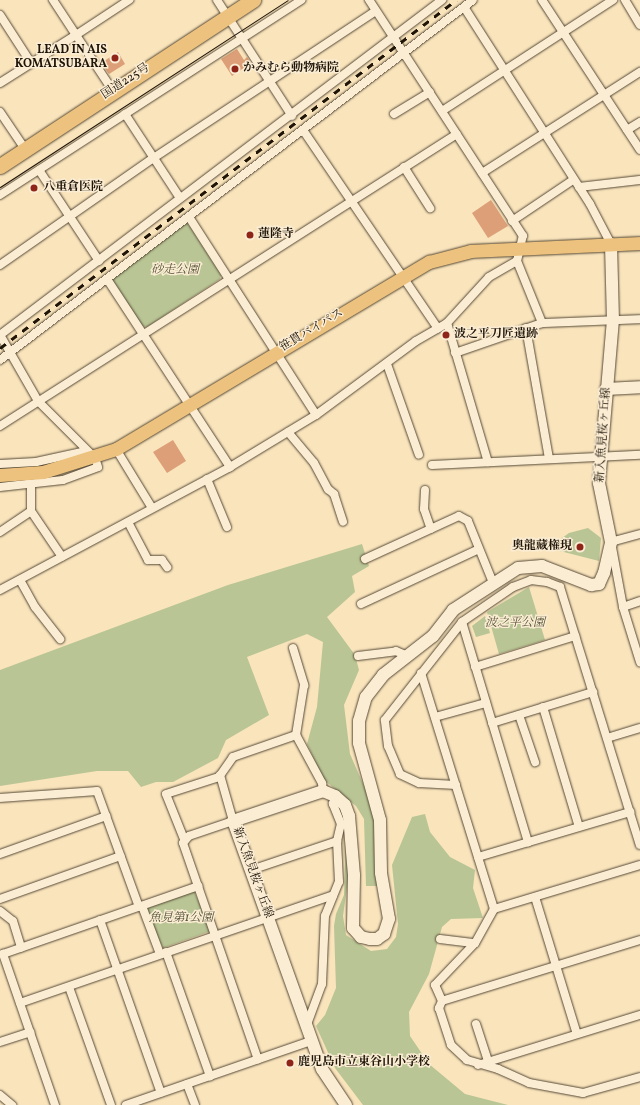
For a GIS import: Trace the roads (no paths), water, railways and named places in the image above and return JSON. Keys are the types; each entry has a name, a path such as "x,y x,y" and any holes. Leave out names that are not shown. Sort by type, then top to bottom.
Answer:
{"highway":[{"name":"国道225号","path":"0,166 253,0"}],"main road":[{"name":"笹貫バイパス","path":"0,475 43,472 92,459 116,449 401,277 450,256 522,248 640,242"}],"street":[{"path":"53,0 113,91"},
{"path":"0,83 129,0"},
{"path":"217,0 292,116"},
{"path":"0,195 302,0"},
{"path":"0,590 230,467 316,415 387,364 416,341 447,323 489,277 517,261 522,248 523,236 369,0"},
{"path":"0,487 31,486 95,471 98,467 38,401 0,334 99,261 180,198 292,116 442,0"},
{"path":"0,360 473,0"},
{"path":"542,0 640,150"},
{"path":"442,111 613,0"},
{"path":"625,0 640,25"},
{"path":"464,7 545,134 611,244"},
{"path":"0,265 70,218 152,159 269,80 376,11"},
{"path":"0,15 31,63"},
{"path":"482,173 640,72"},
{"path":"394,114 430,92"},
{"path":"0,112 25,149"},
{"path":"125,114 152,159 180,198"},
{"path":"627,130 640,122"},
{"path":"303,130 401,277 438,329"},
{"path":"0,426 350,200 457,134"},
{"path":"404,166 430,208"},
{"path":"39,170 99,261"},
{"path":"512,221 576,184 640,180"},
{"path":"189,217 316,415"},
{"name":"新入魚見桜ヶ丘線","path":"346,1105 327,1080 311,1041 233,821 329,793 345,805 349,816 354,875 353,928 362,937 377,939 387,928 389,919 381,873 379,812 359,743 359,721 361,709 374,685 433,636 453,610 493,583 527,566 542,566 591,585 599,584 610,542 599,483 606,388 613,321 611,244"},
{"path":"517,261 542,323"},
{"path":"107,279 230,467"},
{"path":"455,353 542,323 640,319"},
{"path":"447,323 488,462"},
{"path":"526,328 549,459"},
{"path":"387,364 419,455"},
{"path":"606,388 640,387"},
{"path":"288,432 314,463 328,489 334,494 343,522"},
{"path":"116,449 152,508"},
{"path":"0,464 36,462 82,452 92,459"},
{"path":"432,465 640,455"},
{"path":"207,479 227,527"},
{"path":"31,486 31,511 62,557"},
{"path":"425,490 424,509 431,529"},
{"path":"0,532 31,511"},
{"path":"365,560 459,516 468,521 493,583"},
{"path":"128,522 148,560 162,560 167,567"},
{"path":"640,534 610,542 623,607 640,662"},
{"path":"361,604 480,550"},
{"path":"564,574 560,587 640,845"},
{"path":"20,580 35,607 60,639"},
{"path":"456,785 419,783 400,774 388,746 385,720 462,622 523,582 538,580 560,587"},
{"path":"623,607 640,601"},
{"path":"462,622 528,842"},
{"path":"475,667 575,636"},
{"path":"293,648 304,685 296,735 329,793 341,824 337,841 340,876 322,933 322,984 306,1027"},
{"path":"358,656 396,651 408,656"},
{"path":"421,673 494,910"},
{"path":"492,723 593,692"},
{"path":"435,717 486,703"},
{"path":"543,707 579,827"},
{"path":"519,715 535,762"},
{"path":"607,738 640,728"},
{"path":"258,1059 198,886 184,839 166,794 220,775 233,757 296,735"},
{"path":"184,839 233,821 220,775"},
{"path":"0,798 97,791 140,906 163,953 210,1076"},
{"path":"478,857 630,812"},
{"path":"0,854 106,816"},
{"path":"251,870 337,841"},
{"path":"0,898 121,856"},
{"path":"640,865 494,910 475,943 435,985 442,1001 440,1018 451,1045 467,1060 477,1065 498,1069 529,1084 577,1093 593,1092 640,1077"},
{"path":"55,1105 20,1003 1,955 198,886"},
{"path":"20,1003 215,935 333,896"},
{"path":"535,897 577,1034"},
{"path":"0,911 13,921 21,948"},
{"path":"100,920 161,1093"},
{"path":"440,939 475,943"},
{"path":"442,1001 640,940"},
{"path":"69,986 111,1105"},
{"path":"477,1065 640,1015"},
{"path":"476,1024 488,1062"},
{"path":"0,1042 30,1032"},
{"path":"126,1105 311,1041"},
{"path":"187,1084 195,1105"},
{"path":"0,1096 12,1105"}],"tram line":[{"path":"0,187 288,0"}],"railway":[{"path":"0,348 456,0"}],"place":[{"name":"LEAD IN AIS KOMATSUBARA","path":"115,58"},
{"name":"かみむら動物病院","path":"235,69"},
{"name":"八重倉医院","path":"34,188"},
{"name":"蓮隆寺","path":"250,235"},
{"name":"波之平刀匠遺跡","path":"446,335"},
{"name":"奥龍藏権現","path":"580,547"},
{"name":"鹿児島市立東谷山小学校","path":"290,1063"}],"park label":[{"name":"砂走公園","path":"175,271"},
{"name":"波之平公園","path":"515,624"},
{"name":"魚見第1公園","path":"181,919"}]}
